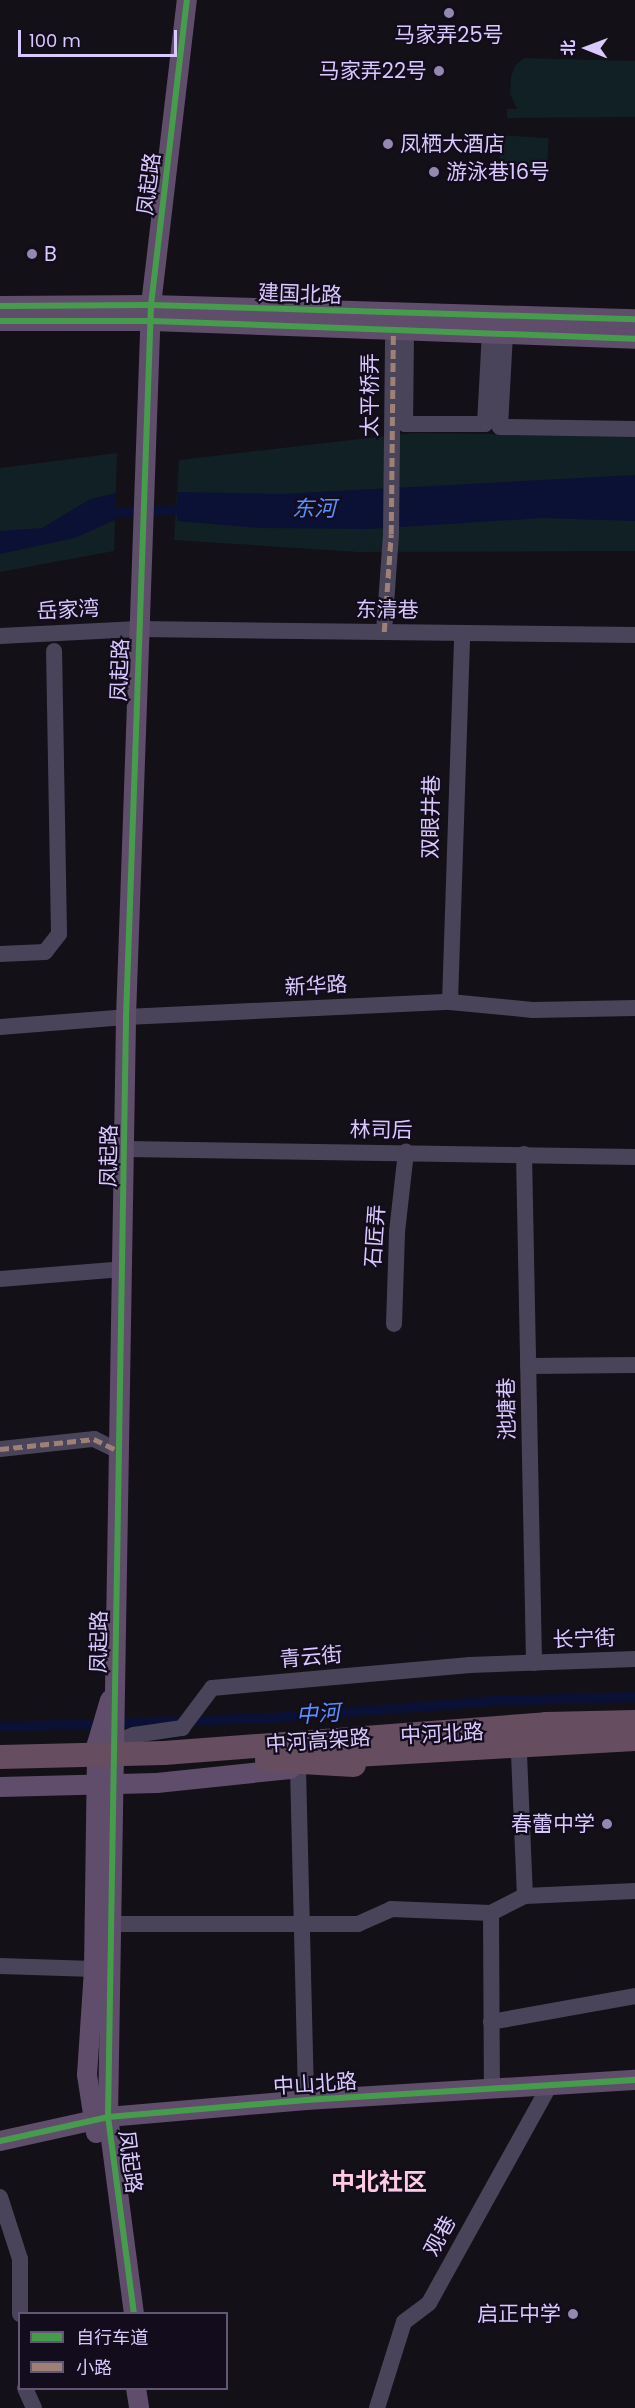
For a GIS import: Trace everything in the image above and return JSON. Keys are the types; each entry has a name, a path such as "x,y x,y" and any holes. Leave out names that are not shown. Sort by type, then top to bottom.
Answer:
{"highway":[{"path":"546,1724 635,1712"},
{"name":"中河高架路","path":"0,1757 164,1753 546,1724 635,1722"},
{"name":"中河高架路","path":"0,1771 267,1760 635,1739"},
{"path":"267,1760 373,1767 635,1754"}],"main road":[{"name":"凤起路","path":"134,2312 101,2119 113,1924 116,1785 107,1731 115,1690 126,1149 126,1017 138,629 145,520 152,313 187,0"},
{"name":"建国北路","path":"0,306 152,313 635,320"},
{"name":"建国北路","path":"0,321 152,313 400,333 635,339"},
{"name":"中河北路","path":"0,1747 107,1731 162,1745 559,1712 635,1712"},
{"path":"107,1731 96,1786 94,1969 87,2075 101,2119 124,2312"},
{"name":"中河北路","path":"0,1787 116,1785 298,1768 635,1747"},
{"name":"中山北路","path":"0,2141 101,2119 306,2100 635,2080"},
{"path":"136,2390 139,2408"},
{"path":"144,2390 147,2408"}],"street":[{"path":"400,333 405,424 485,424 498,334"},
{"name":"太平桥弄","path":"384,632 400,333"},
{"path":"498,334 500,427 635,429"},
{"name":"东清巷","path":"138,629 635,635"},
{"name":"岳家湾","path":"0,636 138,629"},
{"name":"双眼井巷","path":"450,1002 462,634"},
{"path":"0,954 45,952 59,934 54,651"},
{"name":"新华路","path":"0,1027 126,1017 450,1002 533,1010 635,1008"},
{"name":"林司后","path":"126,1149 635,1157"},
{"name":"石匠弄","path":"394,1324 397,1232 406,1152"},
{"name":"池塘巷","path":"524,1154 534,1663"},
{"path":"0,1279 123,1269"},
{"path":"528,1366 635,1365"},
{"path":"0,1449 94,1439 119,1451"},
{"name":"长宁街","path":"534,1663 635,1659"},
{"name":"青云街","path":"107,1731 134,1735 182,1728 212,1688 534,1663"},
{"path":"519,1754 525,1896"},
{"path":"298,1768 306,2100"},
{"path":"113,1924 358,1924 391,1909 491,1913 525,1896 635,1892"},
{"path":"491,1913 492,2088"},
{"path":"0,1966 94,1969"},
{"path":"491,2022 635,1996"},
{"name":"观巷","path":"377,2408 404,2322 429,2303 550,2085"},
{"path":"0,2197 20,2259 20,2312"},
{"path":"26,2390 34,2408"}],"shaded area":[{"path":"524,58 635,61 635,117 507,118 507,109 517,109 510,94 511,77 515,66"},
{"path":"501,135 549,138 546,176 498,173"},
{"path":"412,433 635,435 635,551 358,552 174,540 179,460"},
{"path":"117,453 114,551 0,572 0,468"}],"water":[{"path":"635,475 635,521 543,518 369,529 259,528 177,521 177,492 280,494"},
{"path":"116,493 115,520 75,538 0,554 0,531 42,528 90,499"}],"waterway":[{"name":"东河","path":"102,513 191,509"},
{"name":"中河","path":"0,1727 273,1718 494,1701 635,1697"}],"marked path":[{"path":"384,632 391,534 393,332"},
{"path":"0,1449 94,1439 119,1451"}],"cycle path":[{"path":"134,2312 108,2117 126,1017 151,305 187,0"},
{"path":"0,306 151,305 635,319"},
{"path":"0,321 152,321 635,339"},
{"path":"0,2141 108,2117 306,2100 635,2080"}],"place":[{"name":"马家弄25号","path":"449,13"},
{"name":"马家弄22号","path":"439,71"},
{"name":"凤栖大酒店","path":"388,144"},
{"name":"游泳巷16号","path":"434,172"},
{"name":"B","path":"32,254"},
{"name":"春蕾中学","path":"607,1824"},
{"name":"启正中学","path":"573,2314"}],"district":[{"name":"中北社区","path":"379,2182"}]}
